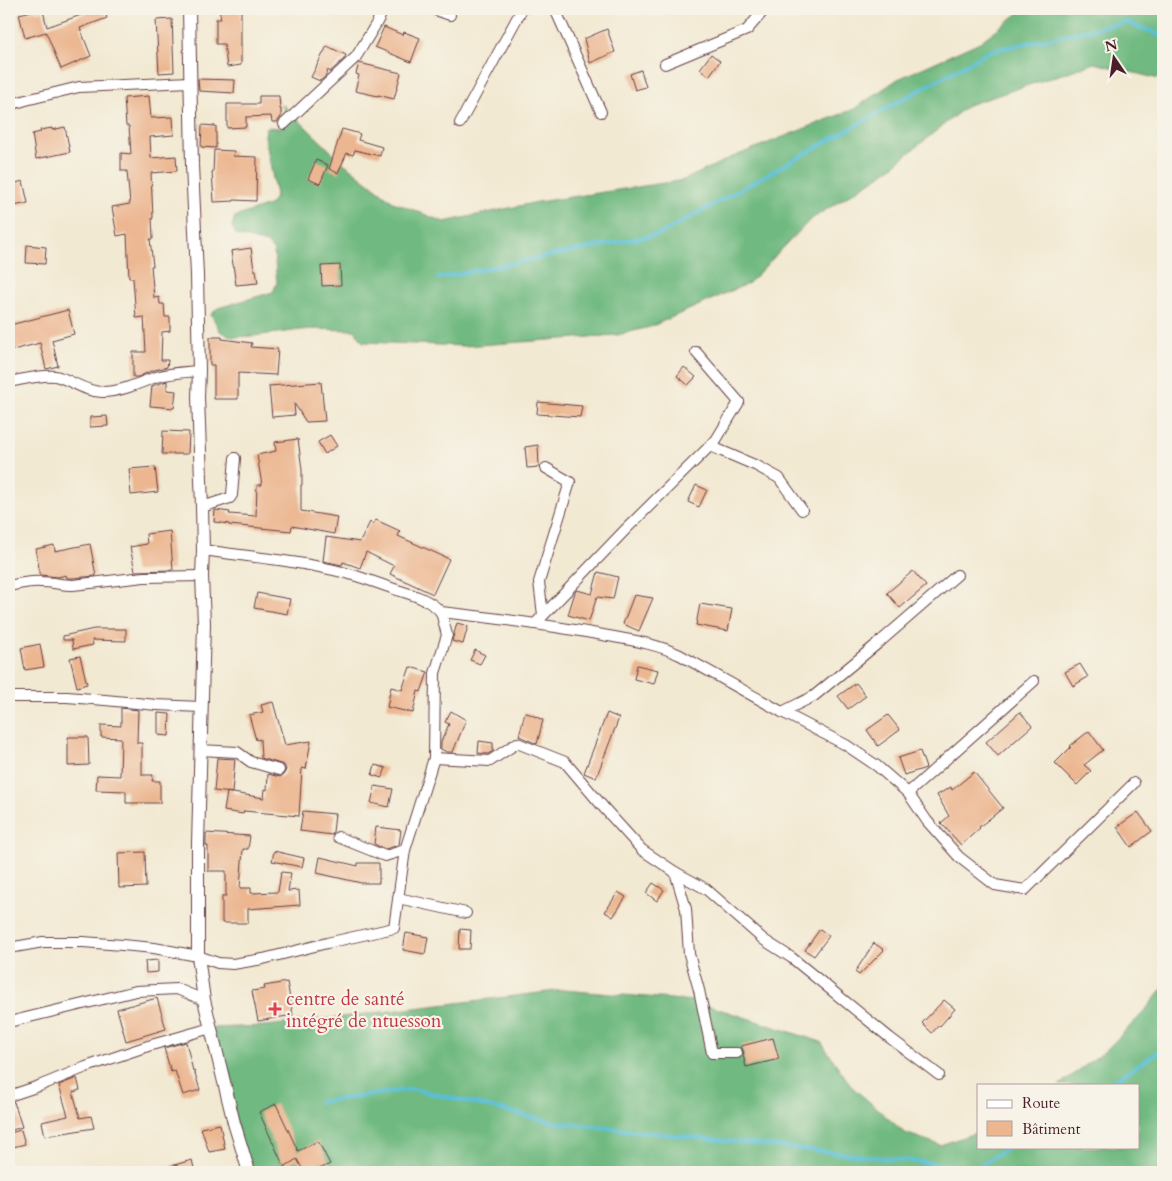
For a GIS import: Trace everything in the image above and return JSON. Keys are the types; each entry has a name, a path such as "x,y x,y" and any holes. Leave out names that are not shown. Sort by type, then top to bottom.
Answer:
{"street":[{"path":"189,9 204,624 198,844 198,956 204,1000 234,1123 249,1172"},
{"path":"284,124 356,57 384,9"},
{"path":"433,9 450,15"},
{"path":"460,124 522,9"},
{"path":"556,9 601,112"},
{"path":"665,64 747,30 765,9"},
{"path":"9,105 79,87 190,82"},
{"path":"535,624 626,529 716,440 740,402 696,352"},
{"path":"9,382 55,376 93,391 111,392 179,372 199,371"},
{"path":"710,446 757,466 779,478 802,510"},
{"path":"202,507 230,498 233,492 235,458"},
{"path":"543,616 538,582 570,482 546,468"},
{"path":"9,948 43,942 83,942 154,948 198,956 218,963 233,964 263,959 394,928 405,850 434,758 435,673 447,635 441,612 424,599 345,573 301,564 203,550"},
{"path":"782,712 814,696 957,575"},
{"path":"9,586 43,582 66,586 144,577 202,576"},
{"path":"441,612 535,624 639,641 667,648 680,654 782,712 846,745 877,766 908,793 927,821 959,857 995,885 1025,890 1134,783"},
{"path":"908,793 1034,681"},
{"path":"9,696 66,697 201,707"},
{"path":"434,758 490,762 517,743 565,762 642,850 675,872 706,889 764,940 792,958 890,1038 939,1075"},
{"path":"200,750 237,752 251,762 279,770"},
{"path":"338,837 386,856 405,850"},
{"path":"675,872 686,909 689,954 699,990 712,1053 737,1053"},
{"path":"398,898 466,913"},
{"path":"9,1022 136,991 177,988 204,1000"},
{"path":"9,1096 148,1046 211,1028"}],"green space":[{"path":"1024,9 1163,9 1163,80 1095,63 968,105 884,173 810,220 749,283 650,327 617,335 465,346 363,342 355,330 309,329 233,337 220,331 211,314 218,308 273,292 277,283 274,251 267,243 236,235 232,226 235,217 271,204 276,195 265,136 266,127 281,128 288,119 282,104 341,161 393,202 444,222 538,202 684,180 730,158 854,109 898,79 980,42"},
{"path":"1163,988 1163,1172 249,1172 211,1028 266,1026 564,990 694,1001 821,1042 851,1086 905,1133 940,1145 977,1132 977,1148 1140,1148 1140,1084 1060,1084 1105,1051 1143,1013"}],"building":[{"path":"98,9 104,9 107,18 80,28 91,56 61,69 46,32 25,38 19,14 36,10 36,12 43,11 47,27"},
{"path":"219,9 241,9 241,65 227,67 224,44 216,44 216,19 221,19"},
{"path":"172,19 174,72 159,73 156,20"},
{"path":"384,27 403,35 404,32 420,38 411,62 375,47"},
{"path":"607,29 615,52 590,63 584,39"},
{"path":"327,46 346,55 330,72 328,70 325,77 320,81 311,77"},
{"path":"711,54 720,61 709,76 700,69"},
{"path":"359,63 401,73 394,99 355,91 359,75 356,74"},
{"path":"641,70 646,87 635,90 630,74"},
{"path":"198,79 235,80 234,93 199,91"},
{"path":"149,96 151,118 173,117 174,135 150,137 151,158 176,156 177,171 151,173 153,239 150,239 154,298 159,297 160,304 164,304 165,317 170,317 170,331 162,332 161,360 168,360 167,367 133,377 133,352 146,352 144,317 136,318 133,278 129,278 127,234 117,236 112,207 130,204 127,171 121,171 121,153 131,154 124,98"},
{"path":"259,96 279,96 281,117 277,122 272,122 271,116 246,117 246,127 227,128 227,104 259,104"},
{"path":"202,125 216,126 216,148 201,147"},
{"path":"65,127 70,152 36,159 32,134 41,132 40,130"},
{"path":"342,129 360,134 358,140 382,147 380,156 355,150 353,155 347,153 338,173 329,169"},
{"path":"214,150 234,151 233,156 257,157 256,201 234,200 214,202 212,172"},
{"path":"316,160 328,165 320,184 308,179"},
{"path":"23,181 28,203 9,207 9,185"},
{"path":"27,245 46,247 45,264 26,263"},
{"path":"251,248 258,283 236,285 231,251"},
{"path":"340,265 341,285 322,286 321,266"},
{"path":"68,310 74,334 52,340 58,366 46,369 40,343 9,351 10,325"},
{"path":"210,337 222,337 222,339 252,343 251,347 278,349 276,375 238,373 238,399 214,399 214,365 210,365"},
{"path":"684,367 696,377 688,385 677,376"},
{"path":"167,381 167,390 176,391 174,408 150,406 152,386"},
{"path":"321,382 325,421 306,422 294,403 295,415 272,417 269,386"},
{"path":"538,402 582,406 580,417 537,414"},
{"path":"107,416 108,426 90,427 90,417"},
{"path":"163,431 189,432 188,454 162,454"},
{"path":"330,435 337,446 325,454 318,442"},
{"path":"298,439 302,470 301,511 337,517 334,534 292,526 291,531 214,522 215,510 230,512 229,514 256,516 257,485 262,485 257,455 276,451 275,442"},
{"path":"538,445 539,467 527,468 525,447"},
{"path":"155,467 158,492 131,495 129,469"},
{"path":"696,485 707,490 699,507 688,502"},
{"path":"376,520 400,531 398,536 449,559 433,594 390,574 394,566 366,552 360,568 343,562 342,565 323,561 326,537 360,542 370,522 373,524"},
{"path":"170,531 173,570 135,571 130,547 147,544 146,534"},
{"path":"90,544 96,576 67,578 66,575 58,577 40,575 36,549 54,545 55,551"},
{"path":"913,571 926,586 900,608 887,593"},
{"path":"598,572 618,577 613,599 597,597 589,621 568,615 577,590 592,594"},
{"path":"257,593 290,599 287,614 254,608"},
{"path":"634,595 653,598 639,631 623,624"},
{"path":"700,604 732,609 728,631 696,625"},
{"path":"457,623 468,626 463,644 452,641"},
{"path":"94,629 126,629 126,641 92,640 93,645 73,649 72,640 63,640 63,636"},
{"path":"40,644 44,667 25,670 21,648"},
{"path":"475,650 485,655 480,664 470,660"},
{"path":"80,656 87,684 77,687 70,658"},
{"path":"1080,664 1088,677 1073,686 1065,672"},
{"path":"637,665 658,670 654,684 634,679"},
{"path":"410,667 428,672 421,692 418,691 413,713 387,707 391,687 402,690"},
{"path":"856,683 866,696 848,709 838,696"},
{"path":"273,702 285,745 311,741 306,769 302,768 299,816 244,811 243,814 224,811 227,792 264,798 265,789 267,790 268,774 280,777 285,772 284,765 261,758 260,739 256,740 249,715 263,712 261,705"},
{"path":"121,708 138,710 137,743 142,743 142,775 153,775 152,781 160,781 160,803 126,803 126,791 96,790 97,775 120,776 121,738 101,737 101,725 121,726"},
{"path":"451,711 466,720 453,752 447,752 441,749 441,742 449,724 445,722"},
{"path":"525,712 543,720 537,744 519,736"},
{"path":"1020,712 1032,726 998,756 986,742"},
{"path":"158,713 170,714 169,736 158,735"},
{"path":"607,713 619,718 596,778 584,773"},
{"path":"888,715 900,730 878,746 867,730"},
{"path":"1089,731 1103,750 1084,765 1091,771 1077,785 1055,763 1070,746"},
{"path":"68,737 88,737 89,765 68,766"},
{"path":"479,741 493,743 493,751 488,754 478,753"},
{"path":"920,751 926,768 904,775 898,758"},
{"path":"217,758 235,759 232,793 214,791"},
{"path":"375,765 386,768 382,778 372,775"},
{"path":"974,772 1003,808 979,827 961,845 941,823 949,816 937,795 951,787 952,790"},
{"path":"375,786 393,789 389,807 371,803"},
{"path":"303,811 335,814 332,835 300,831"},
{"path":"1138,812 1152,831 1131,847 1117,827"},
{"path":"376,827 401,830 399,845 385,849 374,844"},
{"path":"206,833 250,836 248,849 243,849 240,888 251,888 251,893 278,892 281,872 291,873 288,891 299,890 300,905 248,909 248,923 222,923 222,896 226,896 226,871 208,871"},
{"path":"274,851 304,858 302,867 272,861"},
{"path":"145,852 146,887 119,888 118,853"},
{"path":"320,857 358,866 358,863 379,863 379,883 361,883 317,873"},
{"path":"653,883 664,890 657,901 646,893"},
{"path":"618,892 626,897 613,917 605,912"},
{"path":"460,929 471,930 470,949 459,949"},
{"path":"820,929 829,936 814,956 805,950"},
{"path":"406,933 428,937 425,954 403,950"},
{"path":"874,943 884,950 859,975 855,972"},
{"path":"158,960 158,972 146,973 145,961"},
{"path":"287,982 293,1015 258,1021 252,991 265,989 264,986"},
{"path":"157,998 166,1029 126,1041 117,1009"},
{"path":"944,1000 955,1009 932,1033 922,1023"},
{"path":"773,1038 779,1059 746,1067 741,1046"},
{"path":"186,1042 200,1090 183,1095 175,1071 171,1072 164,1048"},
{"path":"77,1078 80,1090 73,1092 80,1118 91,1116 94,1128 45,1136 42,1122 68,1116 59,1085"},
{"path":"14,1102 22,1127 12,1130 9,1120 9,1103"},
{"path":"276,1104 298,1151 318,1141 330,1164 313,1172 304,1172 297,1159 284,1167 259,1112"},
{"path":"220,1124 225,1149 209,1152 201,1128"},
{"path":"21,1130 25,1144 9,1148 9,1133"},
{"path":"192,1160 195,1172 161,1172 160,1169"}],"waterway":[{"path":"438,278 660,234 990,51 1125,22 1163,36"},
{"path":"1109,1084 1163,1049"},
{"path":"320,1102 413,1089 553,1122 976,1168 1007,1148"}],"place":[{"name":"centre de santé intégré de ntuesson","path":"275,1009"}]}
